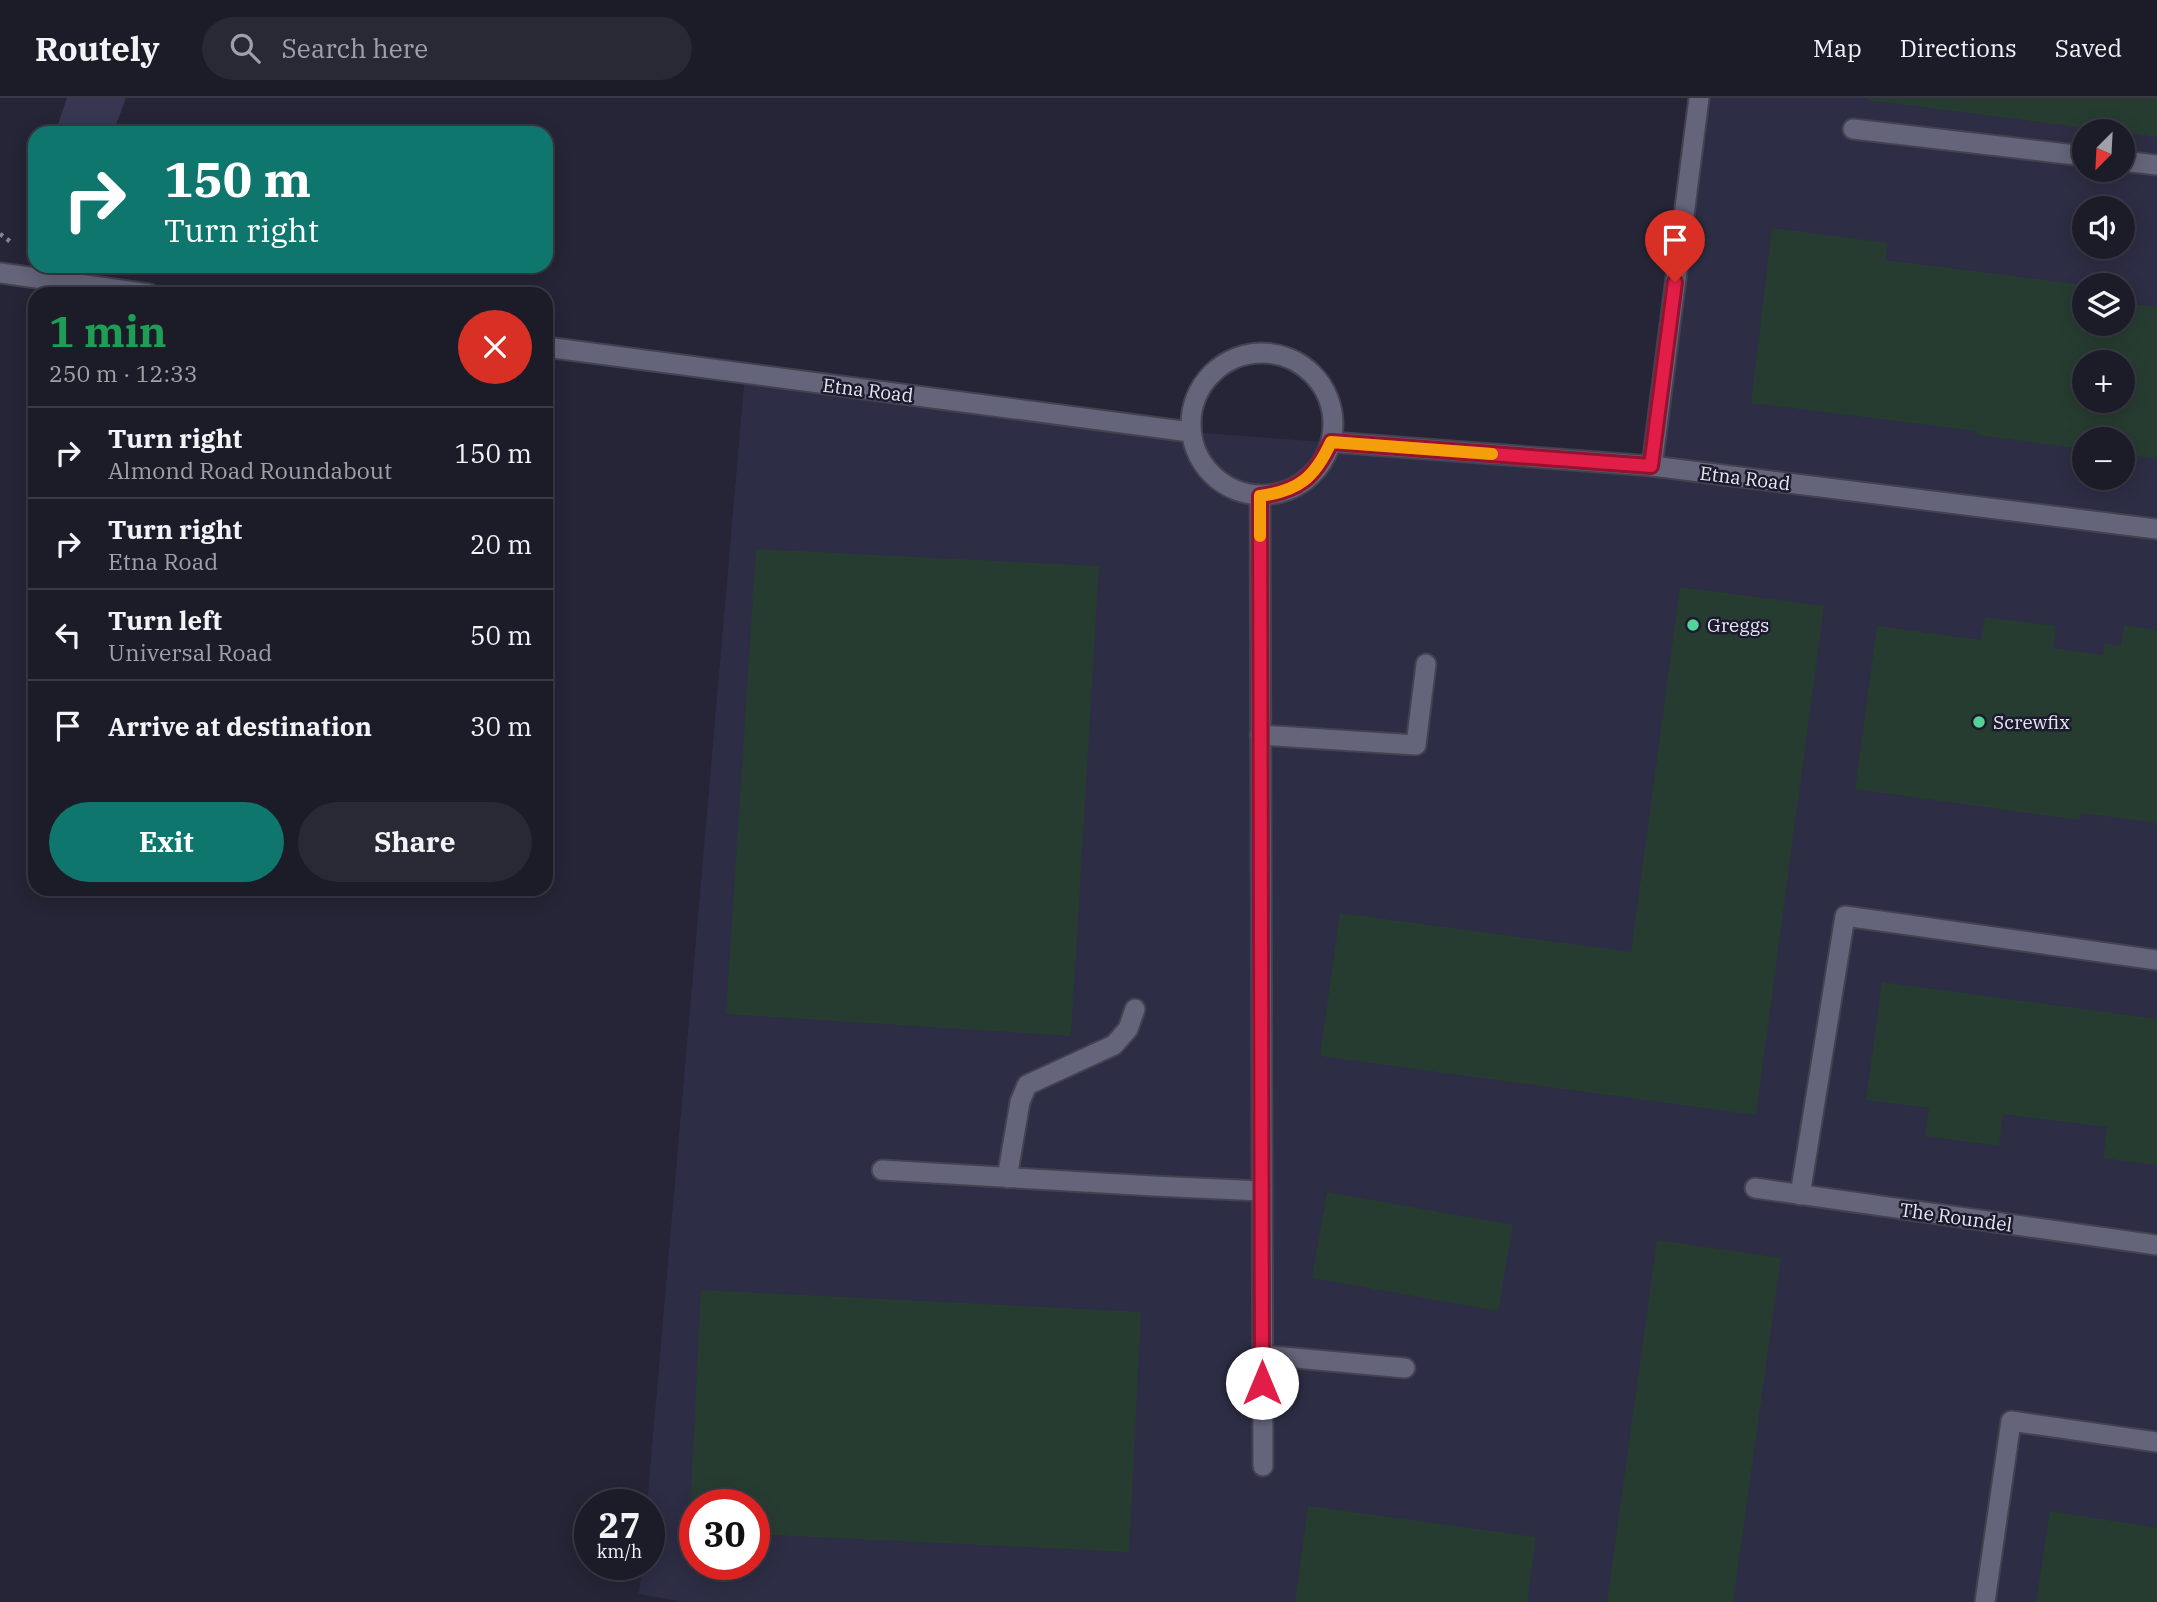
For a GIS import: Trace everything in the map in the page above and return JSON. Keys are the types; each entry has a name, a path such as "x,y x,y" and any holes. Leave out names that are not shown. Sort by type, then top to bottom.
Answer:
{"street":[{"path":"1651,466 1699,98"},
{"path":"1853,129 2072,155"},
{"path":"2135,162 2157,165"},
{"path":"0,273 99,287"},
{"name":"Etna Road","path":"553,348 1190,432"},
{"path":"1266,351 1291,358 1312,372 1326,392 1333,416 1331,442 1321,464 1303,482 1281,493 1260,496 1235,491 1214,477 1198,458 1190,432 1191,407 1201,384 1218,366 1241,355 1266,351"},
{"name":"Etna Road","path":"1331,442 1651,466 2157,529"},
{"path":"1260,496 1263,1466"},
{"path":"1260,735 1416,745 1426,664"},
{"path":"1800,1195 1845,916 2157,960"},
{"path":"1007,1178 1020,1102 1027,1085 1114,1045 1128,1029 1135,1009"},
{"path":"882,1170 1262,1191"},
{"name":"The Roundel","path":"1755,1188 2157,1245"},
{"path":"1262,1355 1405,1368"},
{"path":"1985,1602 2011,1421 2157,1442"}],"shaded area":[{"path":"67,98 126,98 116,126 57,126"},
{"path":"1699,98 2157,98 2157,1602 685,1602 639,1594 640,1580 665,1580 665,1489 648,1489 745,374 1190,432 1651,466"}],"building":[{"path":"2157,98 2157,137 2135,134 2135,119 2072,119 2072,126 1868,100"},
{"path":"1772,228 1888,243 1885,260 2072,283 2072,336 2135,336 2135,304 2157,307 2157,459 2135,456 2135,427 2072,427 2072,447 1977,435 1977,431 1751,403"},
{"path":"756,549 1099,566 1071,1036 726,1014"},
{"path":"1680,587 1824,606 1756,1115 1320,1056 1340,913 1631,952"},
{"name":"Screwfix","path":"1985,617 2056,626 2053,648 2103,655 2104,644 2121,646 2124,625 2157,630 2157,823 2081,813 2080,820 1855,789 1877,626 1981,640"},
{"path":"1882,982 2157,1019 2157,1165 2103,1158 2107,1127 2003,1114 1999,1146 1925,1136 1929,1108 1866,1100"},
{"path":"1327,1192 1513,1225 1498,1311 1312,1278"},
{"path":"1657,1240 1781,1258 1733,1602 1607,1602"},
{"path":"701,1290 1141,1312 1129,1552 770,1535 770,1489 691,1489"},
{"path":"1308,1506 1536,1537 1527,1602 1295,1602"},
{"path":"2050,1511 2157,1528 2157,1602 2036,1602"}],"slow traffic":[{"path":"1260,536 1260,496 1281,493 1303,482 1321,464 1331,442 1492,454"}],"place":[{"name":"Greggs","path":"1693,625"},
{"name":"Screwfix","path":"1979,722"}],"route":[{"path":"1262,1383 1260,496 1281,493 1303,482 1321,464 1331,442 1651,466 1675,282"}]}
